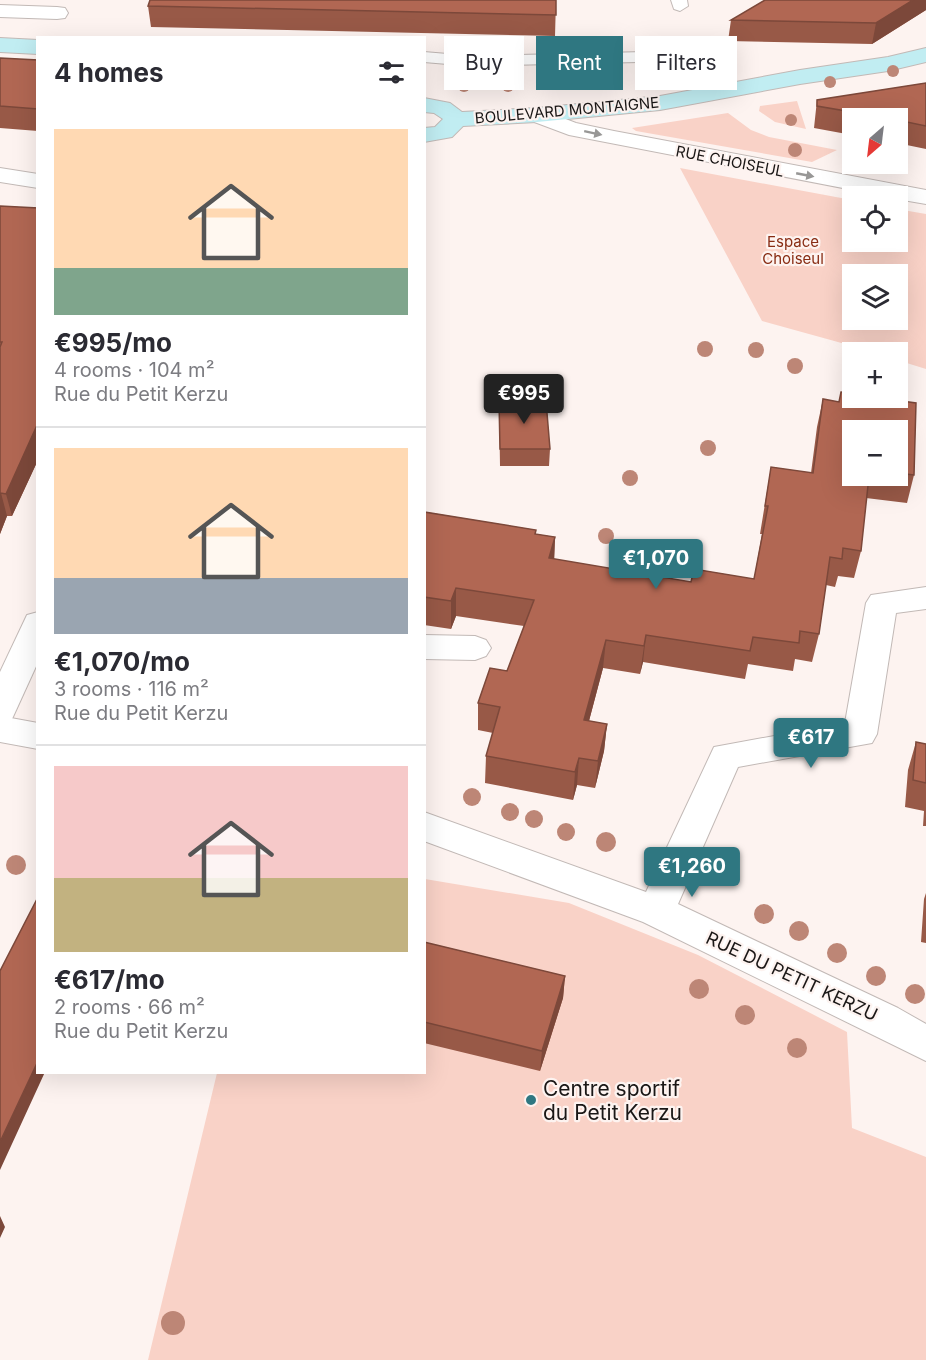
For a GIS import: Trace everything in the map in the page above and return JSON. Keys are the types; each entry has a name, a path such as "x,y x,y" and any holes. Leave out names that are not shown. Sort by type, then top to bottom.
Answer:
{"main road":[{"path":"0,45 36,47"},
{"name":"BOULEVARD MONTAIGNE","path":"455,119 660,103 888,64 926,55"},
{"path":"426,105 444,108 452,113 455,119 453,127 444,132 426,135"}],"street":[{"path":"0,11 57,13"},
{"name":"RUE CHOISEUL","path":"537,114 569,128 603,136 926,197"},
{"path":"0,175 36,182"},
{"path":"656,912 726,756 860,734 882,603 926,598"},
{"path":"0,710 36,628"},
{"path":"426,647 476,648"},
{"path":"0,729 36,736"},
{"name":"RUE DU PETIT KERZU","path":"426,827 656,912 884,1020 926,1044"}],"lane":[{"path":"426,57 471,61 686,53 721,91"}],"green space":[{"path":"797,101 806,129 775,122 759,111 760,106"},
{"path":"728,113 751,130 769,137 837,150 812,162 636,131 632,128"},
{"name":"Espace Choiseul","path":"680,168 842,198 842,252 908,252 908,211 926,214 926,369 908,363 908,342 842,343 762,321"},
{"name":"Centre sportif du Petit Kerzu","path":"426,879 569,903 698,955 847,1032 852,1128 926,1157 926,1360 148,1360 217,1074 426,1074"}],"building":[{"path":"150,0 556,0 556,15 148,6"},
{"path":"765,0 913,0 876,23 731,20"},
{"path":"0,58 36,60 36,109 0,106"},
{"path":"926,83 926,126 908,122 908,108 842,108 842,110 817,106 817,100"},
{"path":"0,206 36,208 36,427 6,494 1,493 0,495 0,347 2,342 0,342"},
{"path":"842,392 842,408 908,408 908,402 916,403 914,475 908,474 908,420 842,420 842,486 868,486 861,551 843,548 842,559 830,557 819,634 800,631 799,643 753,637 750,651 646,635 644,646 606,640 584,720 607,724 598,761 579,758 575,772 486,756 500,707 478,703 490,668 507,671 534,600 456,588 451,601 426,597 426,512 536,530 535,534 555,537 549,558 691,582 694,569 754,579 768,506 765,506 771,467 813,473 823,399 839,402"},
{"path":"499,401 546,401 550,449 500,449"},
{"path":"916,742 926,744 926,783 913,780"},
{"path":"36,901 36,1065 0,1142 0,971"},
{"path":"426,942 565,976 542,1051 426,1022"}],"place":[{"name":"Centre sportif du Petit Kerzu","path":"531,1100"}]}
